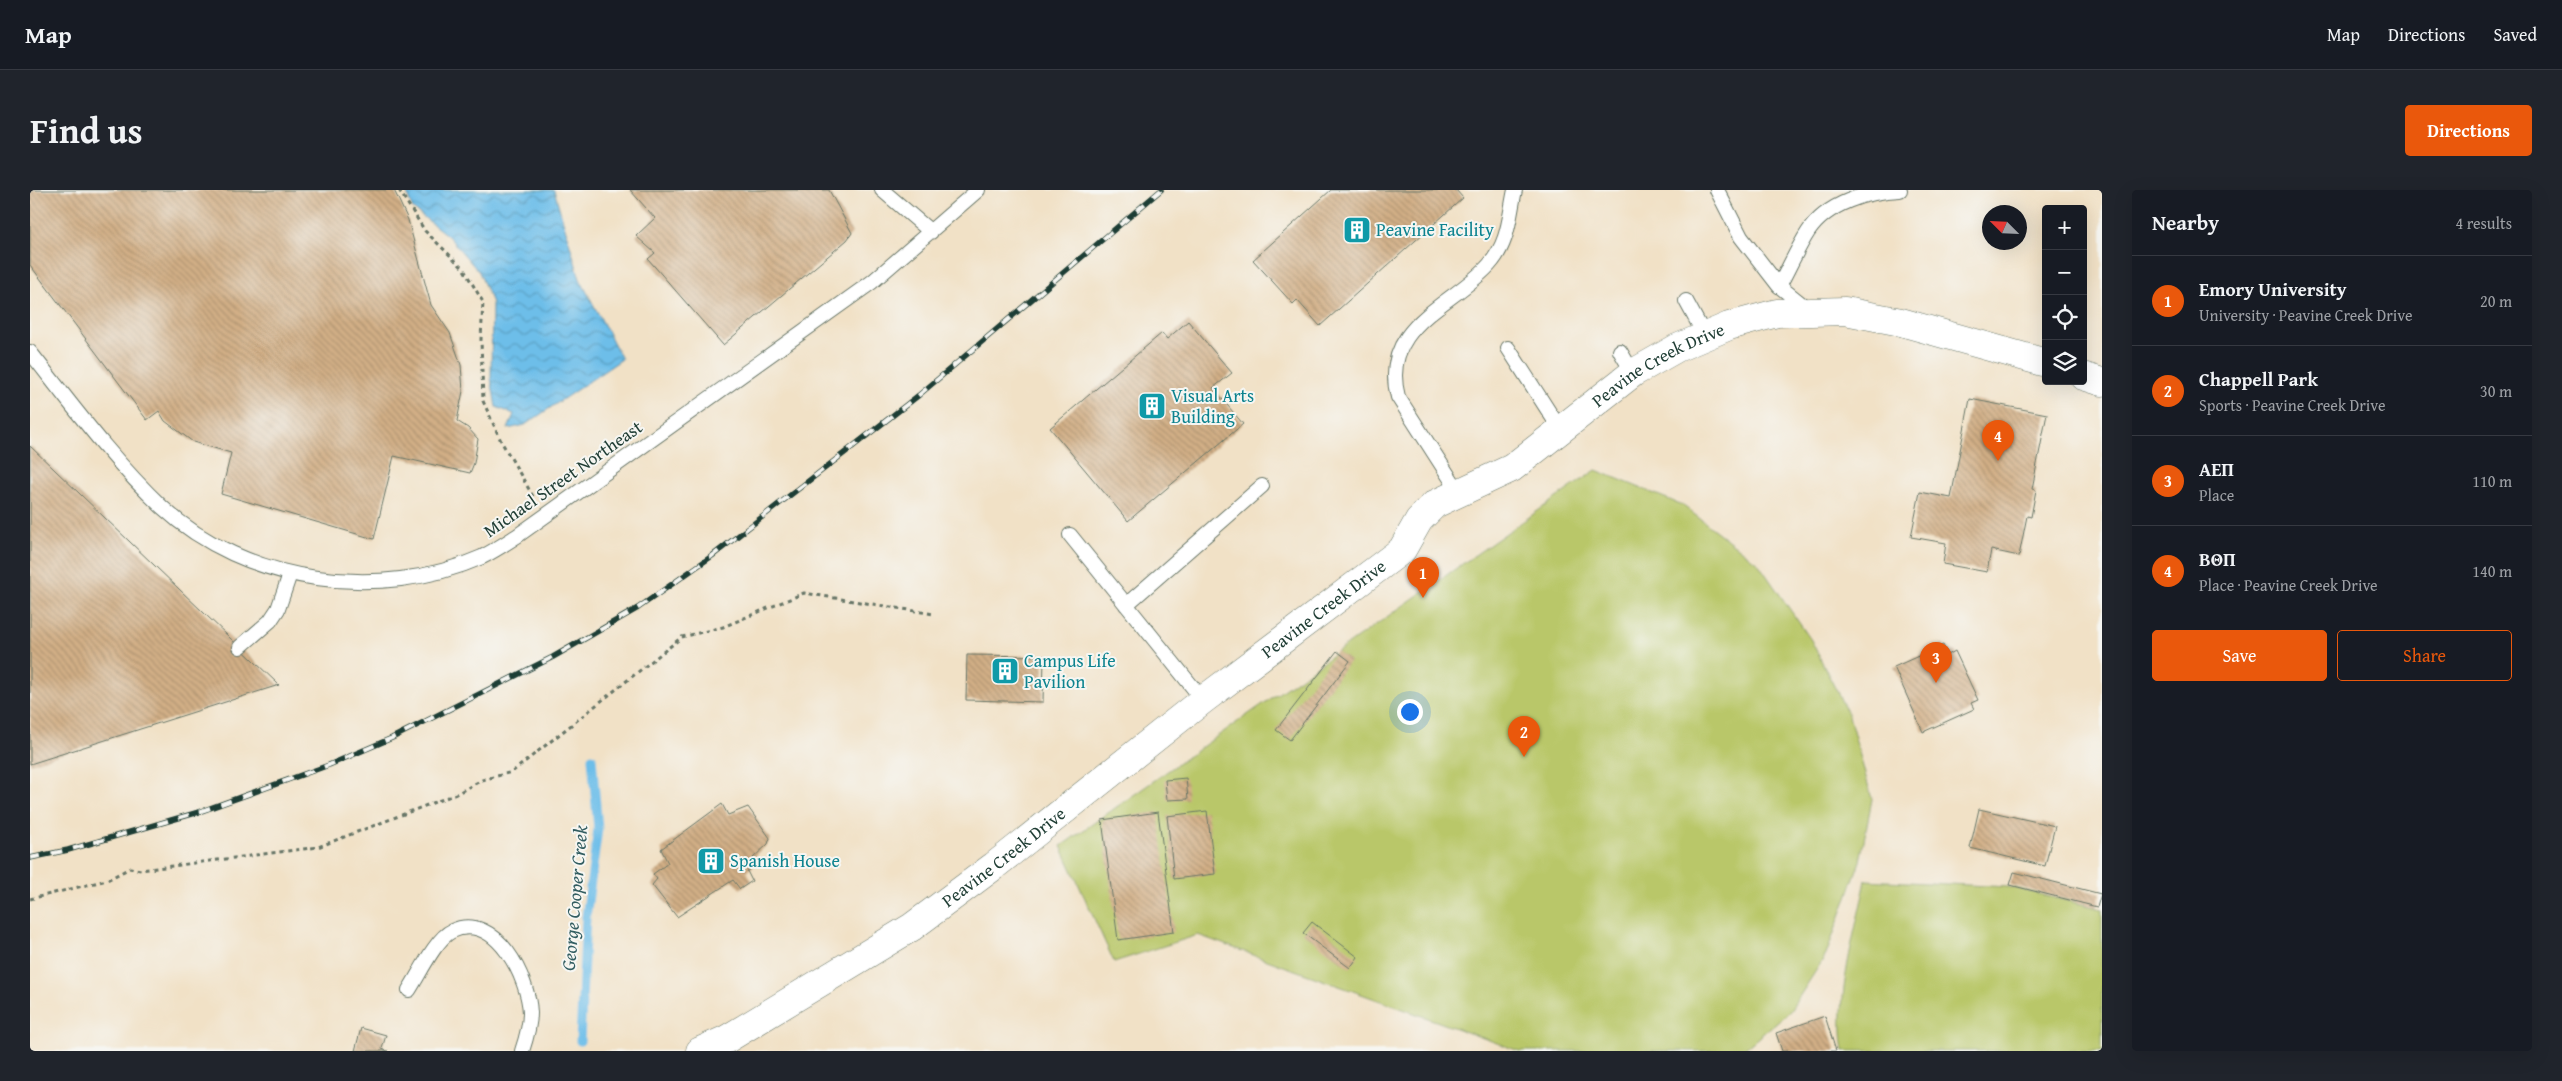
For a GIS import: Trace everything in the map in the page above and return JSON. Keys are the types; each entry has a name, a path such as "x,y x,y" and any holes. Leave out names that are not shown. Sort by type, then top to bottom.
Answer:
{"street":[{"name":"Peavine Creek Drive","path":"700,1051 727,1039 912,927 994,866 1203,700 1402,550 1419,520 1435,504 1512,468 1560,429 1626,362 1677,348 1729,326 1777,313 1810,310 1845,311 1901,322 2042,362"},
{"path":"2087,377 2102,382"}],"lane":[{"path":"882,190 931,232"},
{"name":"Michael Street Northeast","path":"30,352 102,440 164,508 187,527 238,556 290,574 321,579 360,581 386,581 422,575 482,556 545,516 872,282 978,190"},
{"path":"1460,492 1398,397 1394,383 1394,368 1399,352 1423,317 1489,265 1505,240 1511,221 1514,190"},
{"path":"1717,190 1741,237 1779,286 1810,310"},
{"path":"1779,286 1809,231 1820,217 1856,198 1900,190"},
{"path":"1686,301 1705,336"},
{"path":"1508,348 1560,429"},
{"path":"1126,605 1262,486"},
{"path":"1070,535 1203,700"},
{"path":"240,647 270,622 278,609 290,574"},
{"path":"409,990 439,942 451,931 469,928 490,933 507,950 520,972 527,993 530,1014 522,1051"}],"path":[{"path":"399,190 425,231 463,268 483,302 481,339 484,401 501,441 545,516"},
{"path":"30,899 107,880 130,868 141,870 318,847 456,794 482,780 512,772 682,637 723,627 804,593 934,614"}],"green space":[{"path":"1596,470 1682,505 1758,563 1811,640 1849,716 1872,799 1860,861 1826,955 1790,1011 1742,1051 1519,1051 1198,935 1114,962 1061,846"},
{"path":"1866,880 2009,887 2102,909 2102,1051 1844,1051 1842,1009 1844,987"}],"water":[{"path":"406,190 554,190 580,279 622,359 525,425 508,429 514,414 496,407 491,378 492,303 479,272 448,236 412,208"}],"building":[{"path":"33,190 394,190 408,220 431,305 450,333 461,365 463,391 457,421 468,428 478,439 474,463 470,473 394,456 374,539 221,494 231,453 193,442 165,421 159,411 147,420 30,265 30,192"},
{"path":"630,190 829,190 852,233 847,240 723,345 648,259 655,253 636,236 655,218"},
{"name":"Peavine Facility","path":"1331,190 1456,190 1463,198 1320,326 1297,300 1293,304 1253,260"},
{"name":"Visual Arts Building","path":"1188,321 1232,373 1213,388 1243,424 1128,521 1050,428 1162,333 1167,339"},
{"path":"1970,399 2047,414 2032,489 2036,490 2031,517 2027,516 2019,556 1991,550 1987,572 1943,564 1946,543 1911,537 1920,492 1951,498"},
{"path":"30,446 279,685 30,764"},
{"path":"1943,645 1948,655 1955,651 1978,700 1971,703 1974,709 1923,732 1894,667"},
{"path":"1337,651 1350,661 1290,740 1276,730"},
{"name":"Campus Life Pavilion","path":"967,655 1044,656 1043,702 966,700"},
{"path":"1186,778 1188,799 1167,800 1165,780"},
{"name":"Spanish House","path":"722,804 728,815 748,807 770,838 768,844 753,858 756,864 747,871 752,881 740,889 733,880 677,917 652,885 657,879 653,874 668,863 661,849"},
{"path":"1979,809 2055,826 2045,866 1970,848"},
{"path":"1207,811 1215,874 1174,879 1167,816"},
{"path":"1158,812 1174,932 1118,940 1102,820"},
{"path":"2014,872 2101,894 2097,907 2010,885"},
{"path":"1312,922 1358,957 1350,968 1303,933"},
{"path":"1825,1016 1836,1051 1782,1051 1776,1033"},
{"path":"361,1028 386,1035 382,1049 388,1051 355,1051"}],"waterway":[{"name":"George Cooper Creek","path":"580,1041 586,917 598,829 592,758"}],"railway":[{"path":"30,858 68,850 199,812 329,765 392,738 553,657 638,608 712,556 919,395 1161,190"}],"place":[{"name":"Peavine Facility","path":"1357,230"},
{"name":"Visual Arts Building","path":"1152,406"},
{"name":"ΒΘΠ","path":"1998,461"},
{"name":"Emory University","path":"1423,598"},
{"name":"Campus Life Pavilion","path":"1005,671"},
{"name":"ΑΕΠ","path":"1936,683"},
{"name":"Chappell Park","path":"1524,757"},
{"name":"Spanish House","path":"711,861"}]}
